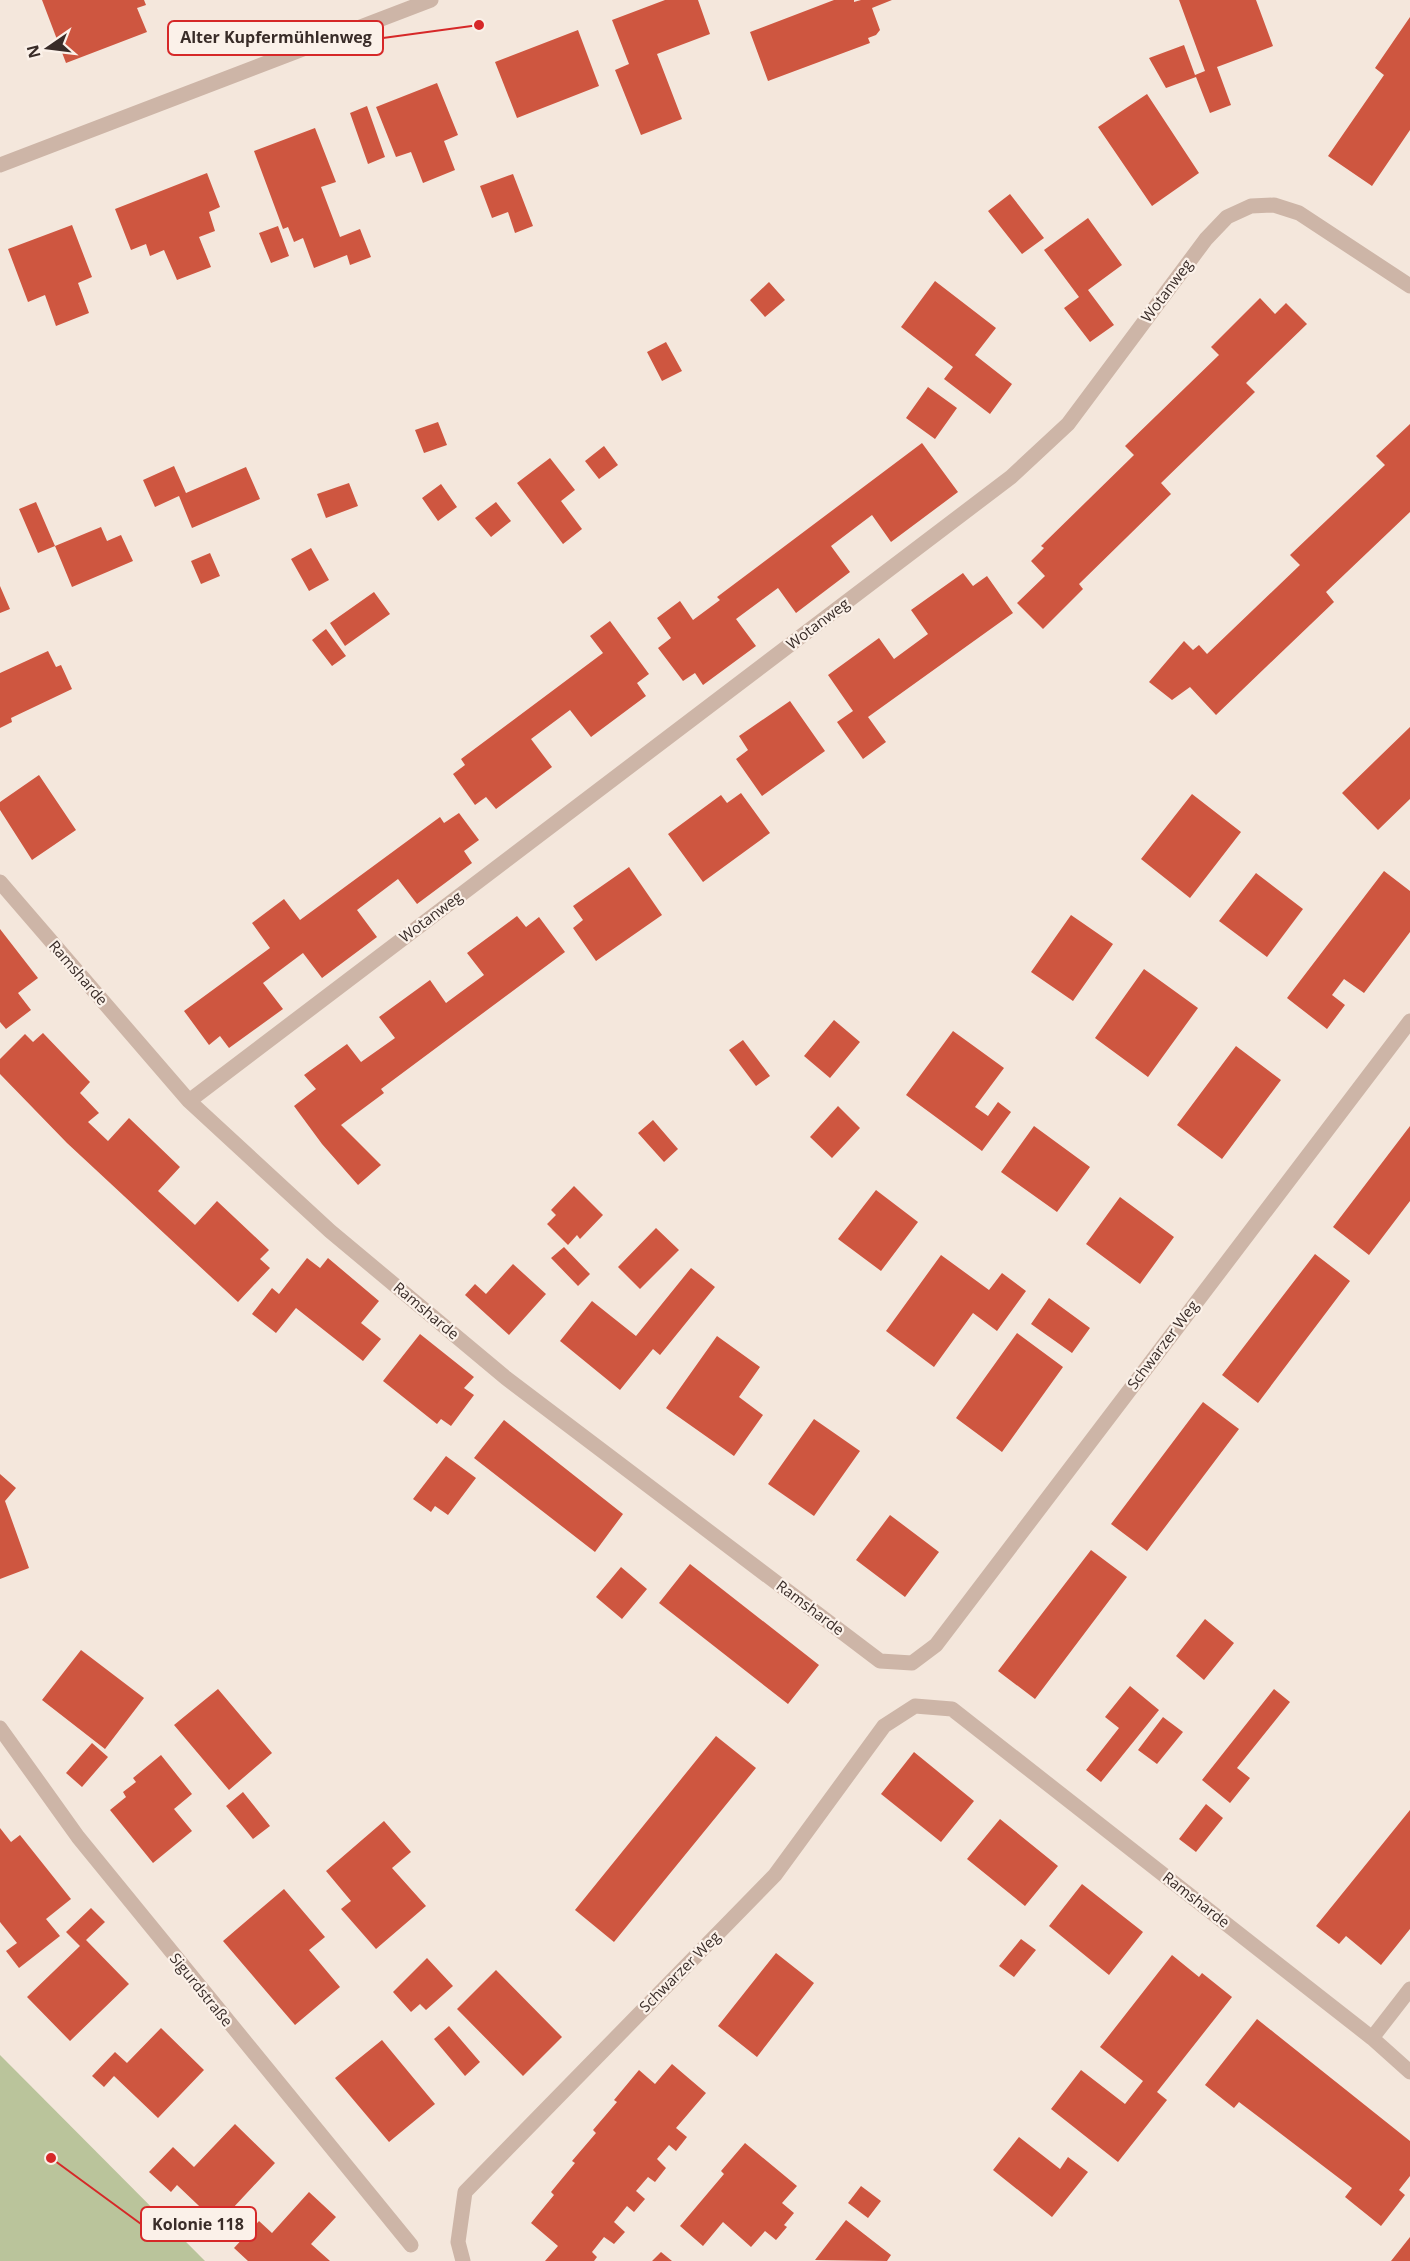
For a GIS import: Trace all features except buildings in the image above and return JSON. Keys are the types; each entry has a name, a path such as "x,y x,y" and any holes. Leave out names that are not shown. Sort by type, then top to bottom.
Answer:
{"street":[{"path":"0,165 431,0"},
{"name":"Wotanweg","path":"189,1101 1011,477 1068,424 1206,239 1227,217 1251,206 1274,205 1299,213 1410,286"},
{"name":"Ramsharde","path":"0,882 189,1101 330,1231 506,1378 880,1661 912,1663"},
{"name":"Schwarzer Weg","path":"912,1663 936,1645 1410,1021"},
{"name":"Ramsharde","path":"915,1706 952,1709 1372,2038 1410,2072"},
{"name":"Schwarzer Weg","path":"464,2261 458,2242 465,2192 775,1875 884,1726 915,1706"},
{"name":"Sigurdstraße","path":"0,1728 85,1846 411,2245"},
{"path":"1372,2038 1410,1989"}],"green space":[{"path":"0,2055 205,2261 0,2261"}],"place":[{"name":"Alter Kupfermühlenweg","path":"479,25"},
{"name":"Kolonie 118","path":"51,2158"}]}
